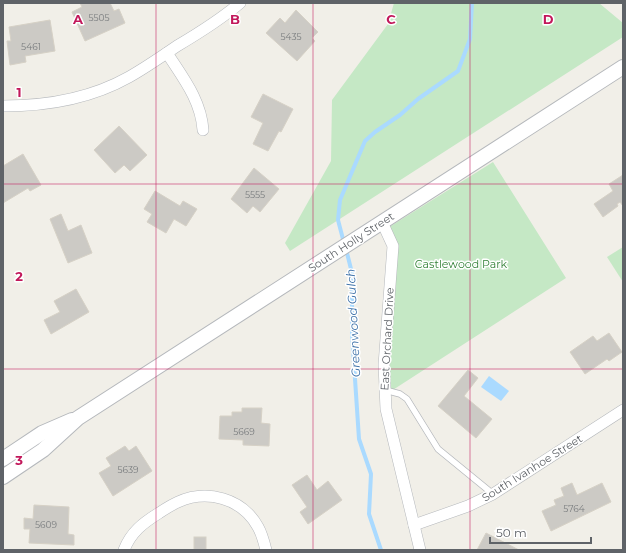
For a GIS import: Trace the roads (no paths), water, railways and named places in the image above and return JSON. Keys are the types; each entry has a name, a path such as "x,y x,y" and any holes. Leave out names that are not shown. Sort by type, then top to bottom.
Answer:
{"street":[{"path":"3,106 51,104 94,93 129,77 217,21 240,3"},
{"path":"167,53 195,96 201,114 203,130"},
{"name":"South Holly Street","path":"3,477 43,450 78,418 623,67"},
{"name":"East Orchard Drive","path":"382,222 393,246 386,334 384,390 390,431 420,550"},
{"name":"South Ivanhoe Street","path":"414,526 468,506 493,494 623,410"},
{"name":"South Holly Street","path":"3,459 42,433 78,418"},
{"path":"124,550 134,531 142,524 176,502 200,496 220,497 234,502 246,512 258,527 266,550"}],"lane":[{"path":"384,390 400,394 406,399 438,449 493,494"}],"water":[{"path":"489,376 509,391 501,401 481,387"}],"waterway":[{"name":"Greenwood Gulch","path":"344,243 338,220 340,200 365,141 375,132 400,115 418,99 458,71 470,39 472,3"},
{"name":"Greenwood Gulch","path":"346,249 352,273 352,334 359,439 371,474 369,514 381,550"}],"park label":[{"name":"Castlewood Park","path":"461,264"}]}
